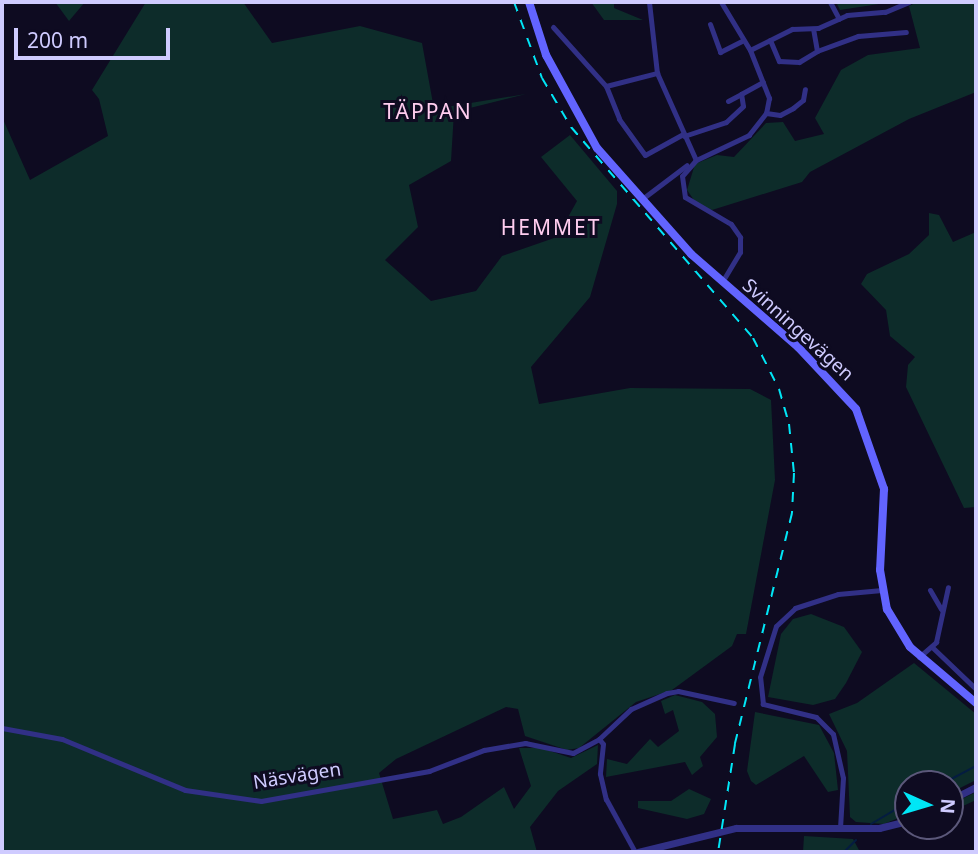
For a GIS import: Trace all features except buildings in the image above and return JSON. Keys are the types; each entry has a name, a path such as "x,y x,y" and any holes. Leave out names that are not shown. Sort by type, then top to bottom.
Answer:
{"main road":[{"name":"Svinningevägen","path":"529,2 546,55 588,134 641,200 722,282 820,368 859,415 884,489 882,590 894,625 919,657 976,703"}],"street":[{"path":"649,2 657,74 693,162 681,184 685,197 731,224 741,242 722,282"},
{"path":"641,200 693,162 741,141 766,113 769,98 763,82 750,50 741,41 721,2"},
{"path":"724,9 731,2"},
{"path":"830,2 839,19"},
{"path":"750,50 792,29 813,29 839,19 885,12 909,2"},
{"path":"710,24 720,52 741,41"},
{"path":"554,27 606,86 619,119 645,155 684,135 726,122 744,104 741,94"},
{"path":"813,29 817,51"},
{"path":"770,40 783,65 799,62 817,51 858,36 906,32"},
{"path":"606,86 657,74"},
{"path":"728,101 763,82"},
{"path":"766,113 780,115 793,108 803,100 805,89"},
{"path":"919,657 932,647 948,587"},
{"path":"840,828 843,778 833,734 816,717 763,704 760,677 776,626 795,608 838,594 882,590"},
{"path":"930,590 941,612"},
{"path":"932,647 976,689"},
{"path":"971,683 976,678"},
{"path":"734,703 678,691 667,693 631,709 599,739 603,744 600,774 606,799 637,852 729,829 894,825"},
{"name":"Näsvägen","path":"2,728 62,739 185,790 261,801 429,771 497,748 524,743 573,753 599,739"}],"green space":[{"path":"55,2 85,2 69,21"},
{"path":"146,2 243,2 272,43 360,26 422,43 434,109 526,94 454,112 451,161 409,185 418,227 385,260 431,301 476,291 502,256 557,237 577,201 541,157 570,135 617,191 617,204 590,297 531,367 539,404 630,388 750,389 771,400 775,480 746,634 737,634 732,646 672,690 636,702 579,748 567,750 525,736 518,709 506,707 396,759 379,773 393,819 437,810 443,824 461,817 504,787 514,809 531,786 519,748 541,748 571,758 598,745 597,764 558,791 530,827 537,852 2,852 2,117 30,180 108,136 99,99 92,90"},
{"path":"591,2 614,2 614,8 643,20 604,20"},
{"path":"836,2 892,2 840,10"},
{"path":"917,2 976,2 976,92 909,119 810,172 802,182 712,210 698,206 687,190 695,164 717,155 734,157 766,123 783,122 795,141 824,134 815,118 841,70 868,55 920,48 909,6"},
{"path":"929,213 939,215 953,242 976,232 976,507 964,508 906,387 908,365 915,357 890,336 886,310 861,284 867,274 909,254 929,235"},
{"path":"811,614 844,627 862,652 846,683 835,699 813,705 768,697 781,634 793,619"},
{"path":"914,663 976,714 976,780 964,786 964,770 894,770 894,820 884,824 856,822 850,817 847,751 829,714 857,703"},
{"path":"675,695 702,702 715,714 717,737 700,757 703,766 692,775 685,762 606,777 607,759 627,764 650,739 658,747 679,731 673,710 665,714 661,701"},
{"path":"755,712 819,725 834,753 838,790 828,792 804,756 756,785 751,781 747,771"},
{"path":"689,789 711,799 704,814 687,819 638,808 638,801 671,801"},
{"path":"976,792 976,800 964,806 964,798"},
{"path":"804,836 853,839 860,852 803,852"}],"waterway":[{"path":"964,772 976,766"},
{"path":"871,824 894,810"},
{"path":"844,852 856,840"}],"railway":[{"path":"514,2 542,78 571,127 753,338 779,389 789,424 794,473 792,513 735,744 718,852"}],"district":[{"name":"TÄPPAN","path":"428,111"},
{"name":"HEMMET","path":"551,227"}]}
